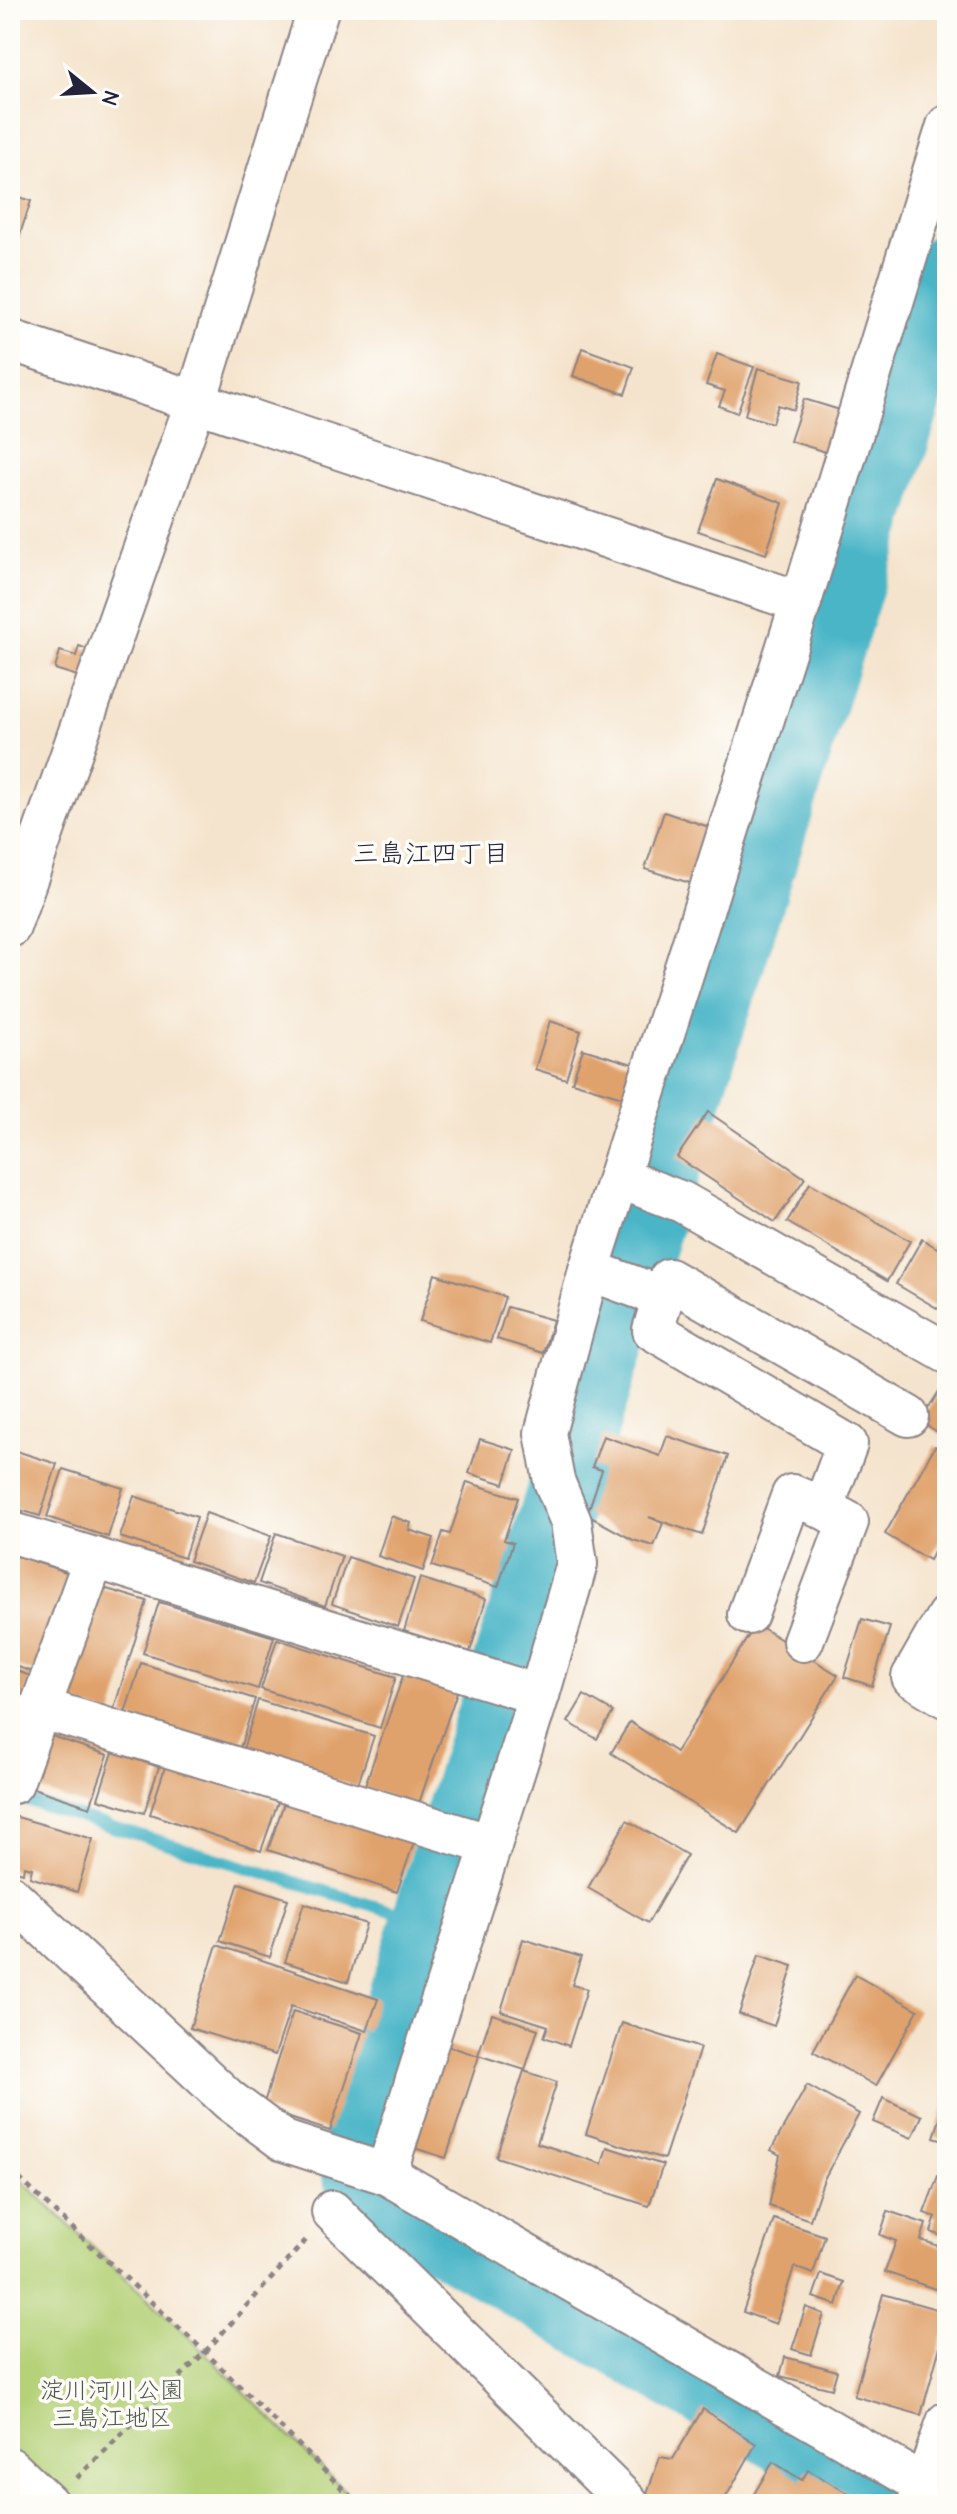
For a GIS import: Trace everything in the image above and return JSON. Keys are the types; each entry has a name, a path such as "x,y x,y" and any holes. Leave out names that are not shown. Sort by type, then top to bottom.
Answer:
{"street":[{"path":"10,927 196,401 318,10"},
{"path":"386,2174 539,1695 577,1564 571,1522 554,1481 545,1433 589,1270 801,602 947,126"},
{"path":"10,340 801,602"},
{"path":"619,1178 682,1202 947,1353"},
{"path":"589,1270 663,1297"},
{"path":"823,1508 847,1444 653,1330 669,1279 908,1416"},
{"path":"748,1614 792,1495 823,1508 848,1522 803,1641"},
{"path":"10,1532 539,1695"},
{"path":"13,1783 94,1558"},
{"path":"947,1616 912,1677 947,1698"},
{"path":"40,1708 491,1845"},
{"path":"10,1895 229,2100 284,2141 386,2174 930,2496 947,2422"},
{"path":"332,2211 629,2504"},
{"path":"10,2468 60,2493"}],"path":[{"path":"10,2170 205,2352 358,2504"},
{"path":"60,2493 205,2352 332,2211"}],"green space":[{"name":"淀川河川公園 三島江地区","path":"10,2170 187,2335 358,2504 10,2504"}],"building":[{"path":"10,194 31,201 11,261 10,261"},
{"path":"582,348 634,367 625,394 573,376"},
{"path":"717,354 754,367 737,413 719,406 725,391 706,385"},
{"path":"758,368 802,381 794,410 778,405 772,423 745,415"},
{"path":"804,399 843,411 829,453 790,441"},
{"path":"717,479 783,503 766,554 698,531"},
{"path":"79,646 93,651 84,678 55,669 60,651 76,656"},
{"path":"664,812 712,828 693,884 645,869"},
{"path":"550,1021 581,1031 566,1079 535,1069"},
{"path":"583,1049 636,1065 626,1098 572,1082"},
{"path":"708,1112 805,1178 775,1222 677,1157"},
{"path":"810,1183 910,1241 887,1281 787,1222"},
{"path":"922,1239 947,1254 947,1314 896,1284"},
{"path":"435,1274 505,1297 490,1343 420,1321"},
{"path":"507,1307 553,1320 543,1353 497,1339"},
{"path":"947,1379 947,1438 920,1421"},
{"path":"603,1436 660,1456 667,1436 728,1456 702,1535 649,1517 663,1523 654,1546 633,1540 587,1515 602,1470 592,1467"},
{"path":"480,1439 515,1450 504,1484 469,1473"},
{"path":"935,1446 947,1453 947,1528 929,1560 885,1534"},
{"path":"10,1449 57,1464 40,1516 10,1507"},
{"path":"63,1469 123,1488 108,1537 47,1517"},
{"path":"467,1482 518,1498 504,1540 513,1543 498,1587 432,1566 443,1532 450,1534"},
{"path":"134,1496 197,1517 184,1558 120,1537"},
{"path":"206,1513 271,1536 254,1583 189,1561"},
{"path":"391,1516 411,1523 409,1530 434,1538 423,1571 378,1556"},
{"path":"276,1533 342,1556 325,1606 259,1583"},
{"path":"14,1555 69,1573 35,1673 10,1664 10,1568"},
{"path":"348,1557 414,1579 398,1627 332,1604"},
{"path":"420,1578 486,1599 470,1652 404,1631"},
{"path":"100,1587 147,1601 112,1715 65,1700"},
{"path":"159,1602 274,1637 258,1689 143,1653"},
{"path":"862,1619 890,1627 872,1686 844,1677"},
{"path":"756,1624 838,1675 739,1833 611,1753 630,1722 676,1752"},
{"path":"277,1639 396,1677 380,1728 261,1689"},
{"path":"141,1663 255,1699 238,1755 124,1716"},
{"path":"10,1669 31,1676 10,1738"},
{"path":"405,1670 458,1689 418,1806 364,1788"},
{"path":"584,1695 613,1712 597,1739 568,1722"},
{"path":"258,1700 374,1736 357,1787 243,1750"},
{"path":"45,1734 108,1755 90,1807 27,1786"},
{"path":"113,1752 159,1767 144,1813 98,1799"},
{"path":"166,1764 278,1802 261,1851 150,1814"},
{"path":"285,1800 414,1842 397,1892 268,1850"},
{"path":"10,1815 93,1839 77,1892 30,1877 32,1868 24,1866 23,1873 10,1869"},
{"path":"627,1820 687,1855 648,1923 588,1888"},
{"path":"239,1883 288,1899 270,1957 220,1941"},
{"path":"304,1903 366,1924 348,1982 285,1962"},
{"path":"523,1939 581,1957 572,1985 587,1989 569,2046 544,2037 548,2026 501,2011"},
{"path":"217,1945 378,1999 367,2031 291,2006 275,2055 190,2028"},
{"path":"759,1955 793,1966 774,2026 739,2014"},
{"path":"855,1975 918,2010 876,2086 813,2051"},
{"path":"293,2011 362,2033 330,2131 262,2109"},
{"path":"492,2014 538,2029 525,2070 478,2055"},
{"path":"622,2023 700,2048 664,2159 586,2134"},
{"path":"445,2045 479,2056 446,2158 411,2147"},
{"path":"524,2071 557,2082 537,2143 602,2164 607,2147 663,2165 649,2206 496,2157"},
{"path":"807,2085 859,2114 824,2179 810,2220 769,2206 780,2155 771,2150"},
{"path":"883,2098 922,2116 912,2138 873,2122"},
{"path":"947,2098 947,2141 934,2137"},
{"path":"938,2176 947,2179 947,2238 931,2232 936,2217 924,2213"},
{"path":"888,2211 926,2224 921,2240 947,2249 947,2293 885,2272 896,2241 880,2235"},
{"path":"774,2219 825,2236 813,2274 794,2267 776,2324 743,2312"},
{"path":"821,2274 844,2282 837,2305 813,2297"},
{"path":"883,2294 947,2312 947,2337 943,2336 921,2415 854,2396"},
{"path":"806,2307 824,2314 811,2355 792,2349"},
{"path":"785,2357 837,2371 832,2389 780,2376"},
{"path":"703,2409 756,2444 722,2504 643,2504 660,2457 673,2459"},
{"path":"773,2462 802,2480 808,2470 849,2494 843,2504 748,2504"}],"waterway":[{"path":"897,2504 377,2198 358,2174 361,2133 947,269"},
{"path":"10,1796 427,1922"}],"district":[{"name":"三島江四丁目","path":"431,854"}]}
